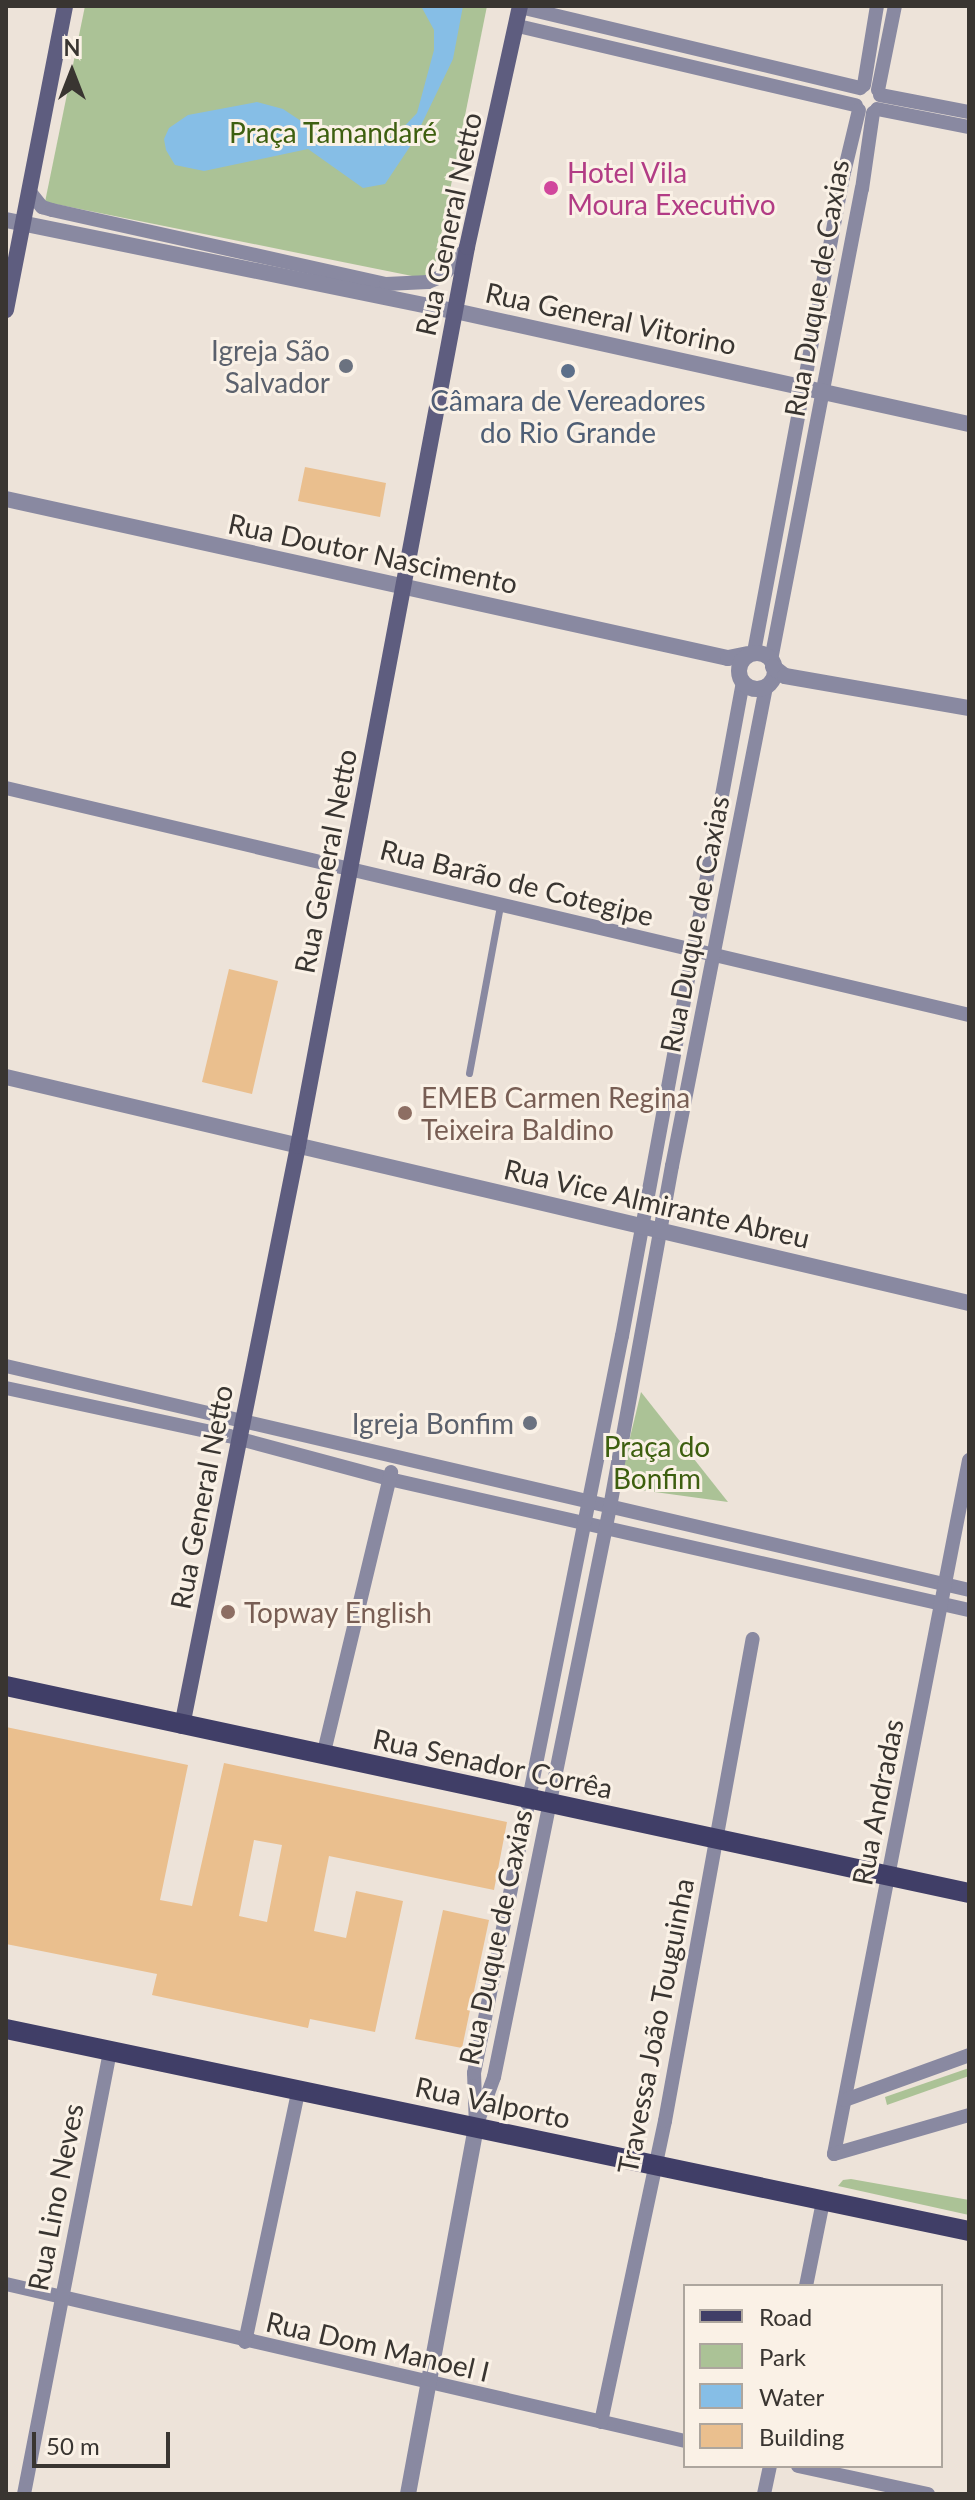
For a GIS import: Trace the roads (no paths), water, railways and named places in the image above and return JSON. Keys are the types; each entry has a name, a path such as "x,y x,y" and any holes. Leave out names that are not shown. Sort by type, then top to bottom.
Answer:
{"main road":[{"path":"6,310 14,221 29,191 65,6"},
{"name":"Rua General Netto","path":"182,1726 298,1146 467,247 520,7"},
{"name":"Rua Senador Corrêa","path":"6,1686 969,1893"},
{"name":"Rua Valporto","path":"6,2029 969,2231"}],"street":[{"name":"Rua Duque de Caxias","path":"476,2127 494,2077 550,1804 642,1341 672,1166 773,674 786,585 862,189 877,6"},
{"name":"Rua Duque de Caxias","path":"751,653 768,580 841,185 890,35 895,6"},
{"path":"520,7 969,127"},
{"path":"518,26 868,99 969,112"},
{"path":"873,29 890,35"},
{"path":"841,185 862,189"},
{"name":"Rua General Vitorino","path":"29,191 42,207 52,210 386,284 428,282 443,276 467,247"},
{"name":"Rua General Vitorino","path":"14,221 455,311 969,424"},
{"path":"823,279 844,286"},
{"path":"818,307 838,313"},
{"path":"792,448 812,451"},
{"path":"783,492 803,496"},
{"name":"Rua Doutor Nascimento","path":"6,499 728,658 751,653"},
{"path":"777,531 796,534"},
{"path":"768,580 786,585"},
{"path":"742,678 751,653 766,655 773,674"},
{"path":"728,658 753,690 773,674 969,708"},
{"name":"Rua Duque de Caxias","path":"476,2127 474,2073 643,1227 729,767 742,678"},
{"path":"729,767 751,771"},
{"name":"Rua Barão de Cotegipe","path":"6,788 969,1015"},
{"path":"711,865 731,870"},
{"path":"679,1038 697,1042"},
{"name":"Rua Vice Almirante Abreu","path":"6,1077 969,1303"},
{"path":"655,1164 672,1166"},
{"path":"622,1336 642,1341"},
{"path":"6,1366 394,1459 969,1590"},
{"path":"25,1393 29,1371"},
{"path":"6,1388 238,1439 389,1479 969,1610"},
{"path":"92,1407 97,1388"},
{"path":"321,1461 327,1442"},
{"path":"323,1756 394,1459"},
{"name":"Rua Andradas","path":"969,1460 834,2154 969,2115"},
{"path":"492,1502 497,1482"},
{"path":"769,1565 773,1544"},
{"path":"842,1581 846,1562"},
{"path":"565,1615 587,1620"},
{"name":"Travessa João Touguinha","path":"601,2422 656,2166 753,1639"},
{"path":"555,1667 576,1673"},
{"name":"Rua Lino Neves","path":"24,2494 110,2052"},
{"path":"845,2100 969,2055"},
{"path":"245,2342 299,2089"},
{"path":"408,2494 476,2127"},
{"path":"806,2284 823,2202"},
{"name":"Rua Dom Manoel I","path":"6,2284 430,2385 683,2441"},
{"path":"764,2494 770,2468"},
{"path":"807,2468 928,2494"}],"lane":[{"path":"469,1073 500,906"}],"water":[{"path":"421,6 463,6 453,59 413,142 385,184 363,188 308,149 204,171 175,165 166,150 164,139 169,128 188,115 257,102 283,109 310,127 356,145 371,145 397,134 417,113 434,50 434,30"}],"place":[{"name":"Hotel Vila Moura Executivo","path":"551,188"},
{"name":"Igreja São Salvador","path":"346,366"},
{"name":"Câmara de Vereadores do Rio Grande","path":"568,371"},
{"name":"EMEB Carmen Regina Teixeira Baldino","path":"405,1113"},
{"name":"Igreja Bonfim","path":"530,1423"},
{"name":"Topway English","path":"228,1612"}],"park label":[{"name":"Praça Tamandaré","path":"333,132"},
{"name":"Praça do Bonfim","path":"657,1462"}]}
